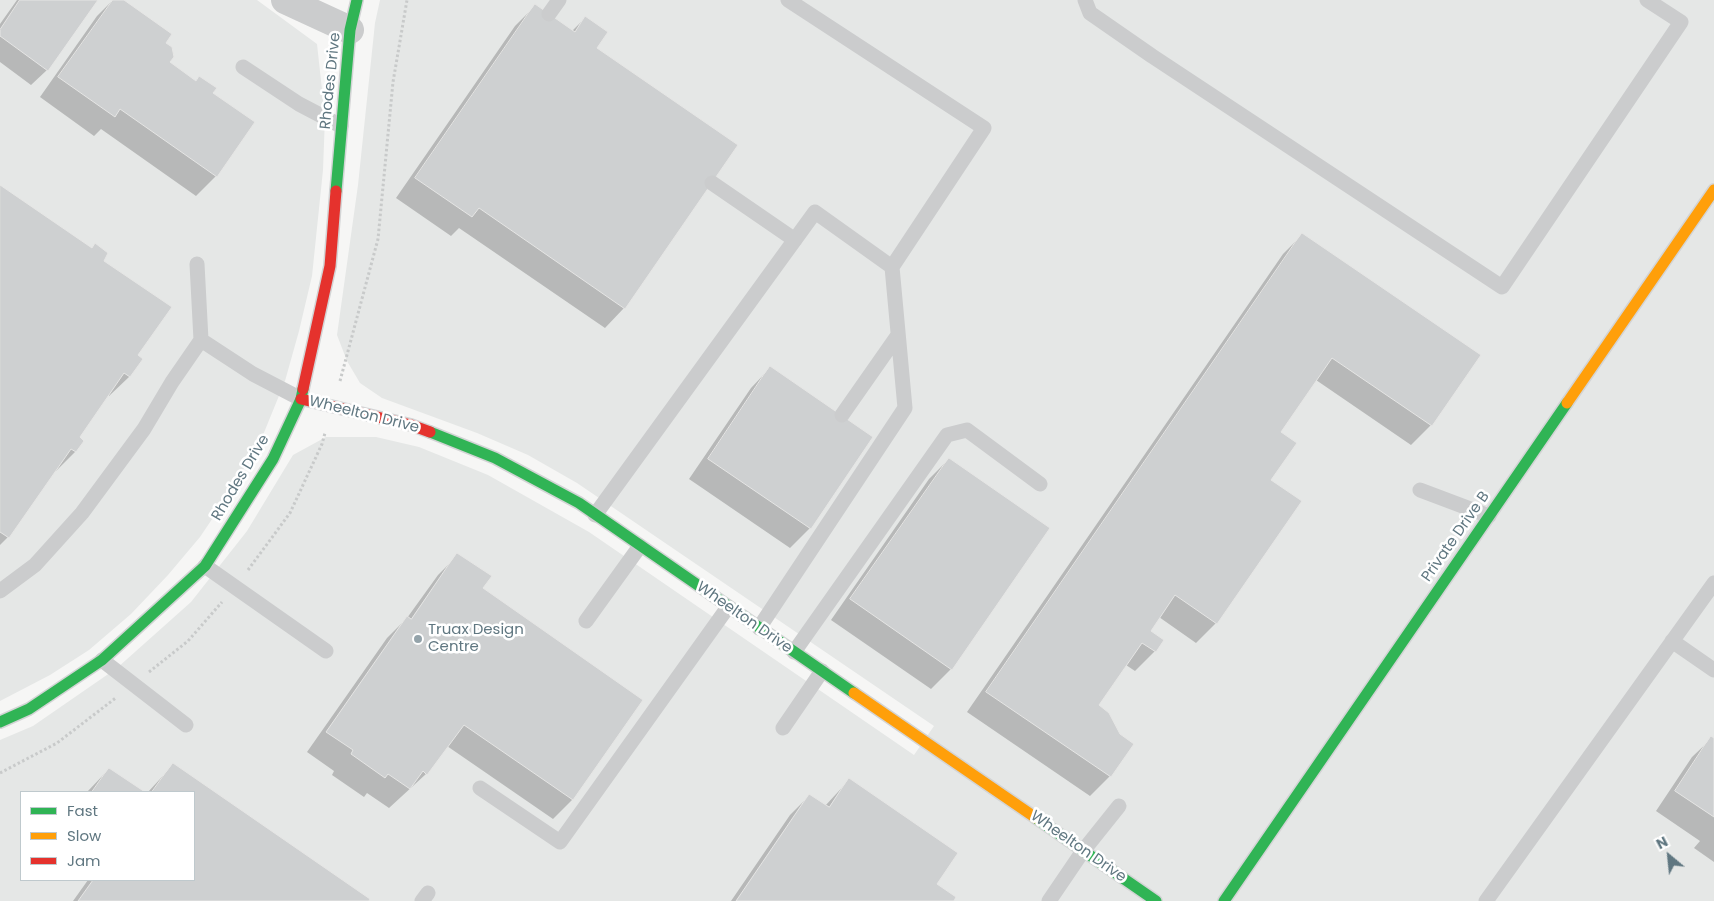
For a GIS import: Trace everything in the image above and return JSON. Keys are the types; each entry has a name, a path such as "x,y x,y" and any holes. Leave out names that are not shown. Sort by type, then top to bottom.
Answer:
{"street":[{"path":"285,0 350,30"},
{"name":"Rhodes Drive","path":"0,722 29,709 102,660 205,566 273,459 301,400 330,266 350,30 357,0"},
{"name":"Private Drive B","path":"1224,901 1714,190"},
{"name":"Wheelton Drive","path":"301,400 411,425 495,458 579,503 1156,901"}],"lane":[{"path":"549,14 559,0"},
{"path":"758,628 905,408 892,267 984,128 788,0"},
{"path":"1085,0 1090,13 1136,45 1502,287 1681,22 1647,0"},
{"path":"243,67 300,104 341,126"},
{"path":"712,183 795,240"},
{"path":"596,515 815,212 892,267"},
{"path":"0,591 35,565 82,513 144,429 172,382 201,340 197,264"},
{"path":"842,415 898,335"},
{"path":"201,340 253,374 301,400"},
{"path":"794,652 947,435 967,430 1040,484"},
{"path":"1420,490 1489,516"},
{"path":"586,621 640,546"},
{"path":"205,566 326,651"},
{"path":"1486,901 1714,583"},
{"path":"480,788 560,842 728,606"},
{"path":"1672,641 1714,670"},
{"path":"102,660 186,725"},
{"path":"783,728 822,671"},
{"path":"1049,901 1084,851 1120,806"}],"path":[{"path":"347,354 378,238 393,82 407,0"},
{"path":"244,575 290,513 322,444"},
{"path":"146,675 188,641 221,604"},
{"path":"0,773 57,743 115,698"}],"shaded area":[{"path":"0,0 257,0 317,44 325,117 323,170 312,276 285,381 263,435 233,488 200,537 168,575 131,614 89,650 50,675 0,701"},
{"path":"380,0 1714,0 1714,901 0,901 0,740 33,726 117,668 191,602 247,531 293,455 326,437 376,437 419,447 488,475 589,532 914,755 934,726 577,483 528,455 477,433 382,398 360,383 347,361 337,335 358,185 375,23"}],"building":[{"path":"20,0 98,0 48,71 0,36 0,30"},
{"path":"113,0 124,0 172,34 166,43 172,47 174,57 170,62 196,81 199,76 217,88 213,93 255,122 217,177 120,109 115,117 58,77"},
{"path":"535,4 575,32 585,16 608,32 597,48 738,145 625,309 479,208 472,217 415,178"},
{"path":"0,185 92,248 95,243 108,253 104,261 172,307 138,355 143,359 130,377 124,373 80,437 84,441 76,452 71,449 9,538 0,532"},
{"path":"1302,233 1481,355 1432,426 1332,358 1281,432 1297,443 1271,480 1302,501 1217,624 1175,595 1151,631 1164,640 1156,652 1142,643 1099,705 1109,713 1120,734 1134,744 1111,777 986,692"},
{"path":"770,366 873,437 811,529 708,459"},
{"path":"949,458 1050,528 952,670 850,599"},
{"path":"457,553 492,576 483,588 643,700 573,800 464,725 427,775 423,771 410,789 388,774 385,778 351,754 353,750 326,732 407,616 411,619"},
{"path":"1711,736 1714,738 1714,817 1675,791"},
{"path":"173,763 370,899 369,901 78,901 92,881 195,881 195,791 153,791"},
{"path":"109,768 144,791 93,791"},
{"path":"849,778 958,853 937,884 956,897 954,901 736,901 809,794 829,807"}],"traffic: fast":[{"path":"336,191 350,30 357,0"},
{"path":"0,722 29,709 102,660 205,566 273,459 301,399 303,389"},
{"path":"1224,901 1567,403"},
{"path":"430,432 495,458 579,503 854,693"},
{"path":"1036,818 1156,901"}],"traffic: slow":[{"path":"1567,403 1714,190"},
{"path":"854,693 1036,818"}],"traffic: jam":[{"path":"303,389 330,266 336,191"},
{"path":"301,399 411,425 430,432"}],"place":[{"name":"Truax Design Centre","path":"418,639"}]}
